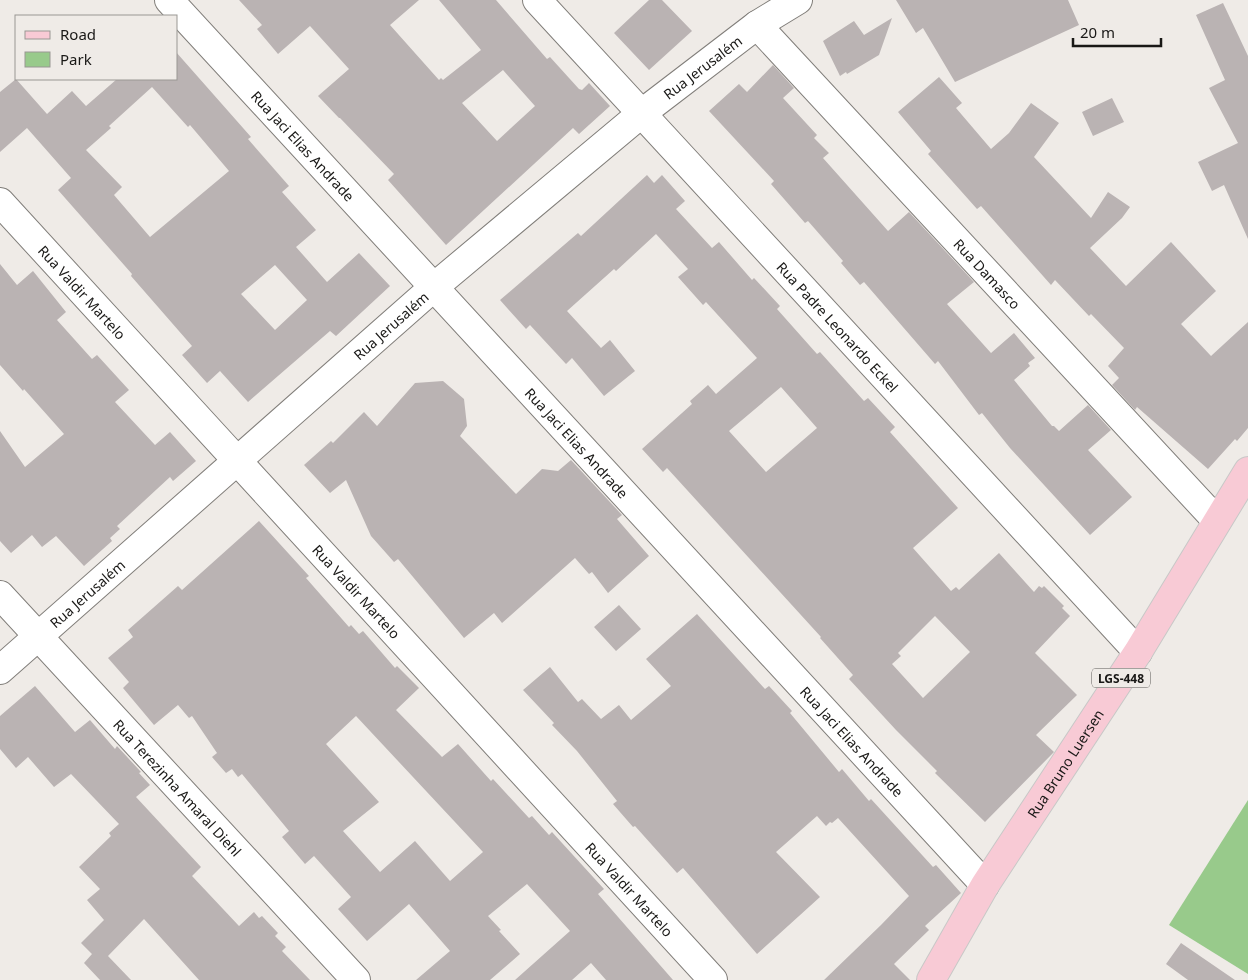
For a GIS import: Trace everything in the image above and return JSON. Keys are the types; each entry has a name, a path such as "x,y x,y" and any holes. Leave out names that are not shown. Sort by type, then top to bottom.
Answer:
{"main road":[{"name":"Rua Bruno Luersen","path":"931,980 985,885 1138,652 1248,471"}],"street":[{"name":"Rua Jaci Elias Andrade","path":"169,0 985,885"},
{"name":"Rua Padre Leonardo Eckel","path":"537,0 1138,652"},
{"name":"Rua Jerusalém","path":"0,670 434,287 642,113 756,26 798,0"},
{"name":"Rua Damasco","path":"756,26 1217,521"},
{"name":"Rua Valdir Martelo","path":"0,202 713,980"},
{"name":"Rua Terezinha Amaral Diehl","path":"0,595 356,980"}],"green space":[{"path":"1248,800 1248,974 1169,925"}],"building":[{"path":"239,0 419,0 390,25 439,80 441,78 443,80 481,50 439,0 496,0 547,59 550,57 579,89 582,90 589,83 610,106 579,134 573,128 446,245 388,180 394,174 318,96 349,69 310,26 278,54 257,29 262,25","holes":["503,70 535,106 497,141 462,103"]},
{"path":"649,0 662,0 692,31 649,70 614,33"},
{"path":"896,0 1068,0 1079,25 955,82 923,28 916,33"},
{"path":"1223,3 1248,56 1248,239 1224,185 1212,191 1198,162 1238,143 1209,88 1225,80 1196,15"},
{"path":"892,18 879,55 847,74 846,72 840,76 823,41 854,21 864,35"},
{"path":"178,54 251,137 248,139 289,186 282,192 316,230 296,247 327,282 359,253 390,286 336,336 330,331 248,402 220,371 207,383 182,355 192,346 58,190 71,178 27,128 0,152 0,92 15,80 47,114 72,91 86,106 116,80 178,80","holes":["152,87 188,127 190,125 229,171 150,237 114,195 122,187 86,150","275,265 307,300 275,330 241,294"]},
{"path":"773,65 794,88 783,98 817,135 814,138 829,153 823,158 888,231 909,212 974,282 947,304 991,353 1014,333 1035,358 1028,363 1030,366 1014,380 1052,426 1059,431 1088,405 1111,430 1088,450 1132,497 1090,535 1010,448 982,413 979,415 938,361 935,364 864,282 860,285 841,263 843,261 808,221 805,223 771,184 774,181 709,111 739,84 747,92"},
{"path":"939,77 962,103 956,108 991,149 1009,133 1031,103 1059,123 1034,157 1091,218 1108,192 1130,207 1122,218 1090,248 1126,286 1171,242 1216,291 1181,324 1211,356 1248,322 1248,428 1237,441 1235,439 1208,469 1137,407 1135,410 1112,385 1119,378 1108,366 1124,348 1091,314 1089,316 1055,280 1051,285 981,206 977,209 928,154 931,151 898,112"},
{"path":"1112,98 1124,122 1093,136 1082,112"},
{"path":"647,175 654,183 662,175 685,201 676,209 712,248 719,242 752,280 754,278 780,306 777,309 817,354 820,352 864,401 868,398 895,427 890,432 958,508 913,548 951,591 956,587 959,590 999,553 1034,592 1039,586 1042,588 1044,586 1064,606 1062,608 1070,616 1035,653 1077,695 1036,735 1054,752 985,822 935,773 937,771 849,679 853,675 821,637 667,468 663,472 642,449 692,404 690,401 708,385 716,394 757,358 706,302 703,305 678,277 688,269 656,234 616,271 614,269 567,311 601,348 610,340 635,371 604,396 572,358 566,364 530,325 526,329 500,300 578,233 581,236","holes":["781,387 817,428 766,472 729,431","935,616 970,652 923,698 892,664 901,656 898,653"]},
{"path":"0,264 17,285 33,271 66,312 57,320 92,359 97,355 129,390 115,402 155,445 170,432 196,461 173,481 170,477 117,526 120,529 110,538 112,541 84,566 56,536 42,547 32,535 11,553 0,541 0,431 25,467 64,434 0,365"},
{"path":"443,381 464,399 467,426 460,436 516,494 542,469 558,471 571,460 622,515 617,519 649,556 608,593 592,572 589,574 575,558 502,623 494,613 464,638 398,559 394,562 371,536 346,480 330,493 304,465 331,441 333,443 364,412 377,426 415,383"},
{"path":"259,521 309,576 306,578 349,627 351,625 359,634 363,631 395,668 397,666 419,688 396,710 442,757 458,744 491,781 493,779 529,818 532,816 549,835 552,832 604,889 598,894 673,980 606,980 591,963 572,980 515,980 570,931 527,884 488,916 520,954 490,980 416,980 450,951 409,904 367,941 338,909 351,897 314,856 305,864 282,837 289,831 242,774 238,777 232,769 226,773 212,757 217,753 192,716 189,718 178,705 154,725 123,688 129,682 108,658 133,637 128,630 178,586 182,590","holes":["356,716 483,852 450,881 415,841 380,872 343,831 379,802 326,744"]},
{"path":"619,605 641,629 616,651 594,627"},
{"path":"697,614 765,689 769,686 792,711 790,713 839,772 842,769 869,801 871,799 933,867 936,865 961,893 925,926 929,930 894,964 910,980 824,980 909,896 838,818 826,826 817,816 776,852 820,897 757,954 683,868 677,873 635,826 633,827 613,804 617,801 577,751 523,690 550,667 578,702 582,699 601,719 619,705 631,720 671,686 646,659"},
{"path":"35,686 75,732 90,720 115,749 117,746 141,772 139,773 150,785 136,797 201,867 192,876 239,926 254,912 259,918 262,916 278,933 275,936 286,947 282,951 310,980 199,980 144,919 108,956 131,980 100,980 84,963 92,954 81,943 104,920 87,900 100,889 79,867 111,836 109,833 119,824 71,774 54,787 28,757 16,768 0,749 0,716"},
{"path":"1181,943 1235,980 1188,980 1166,964"}]}
